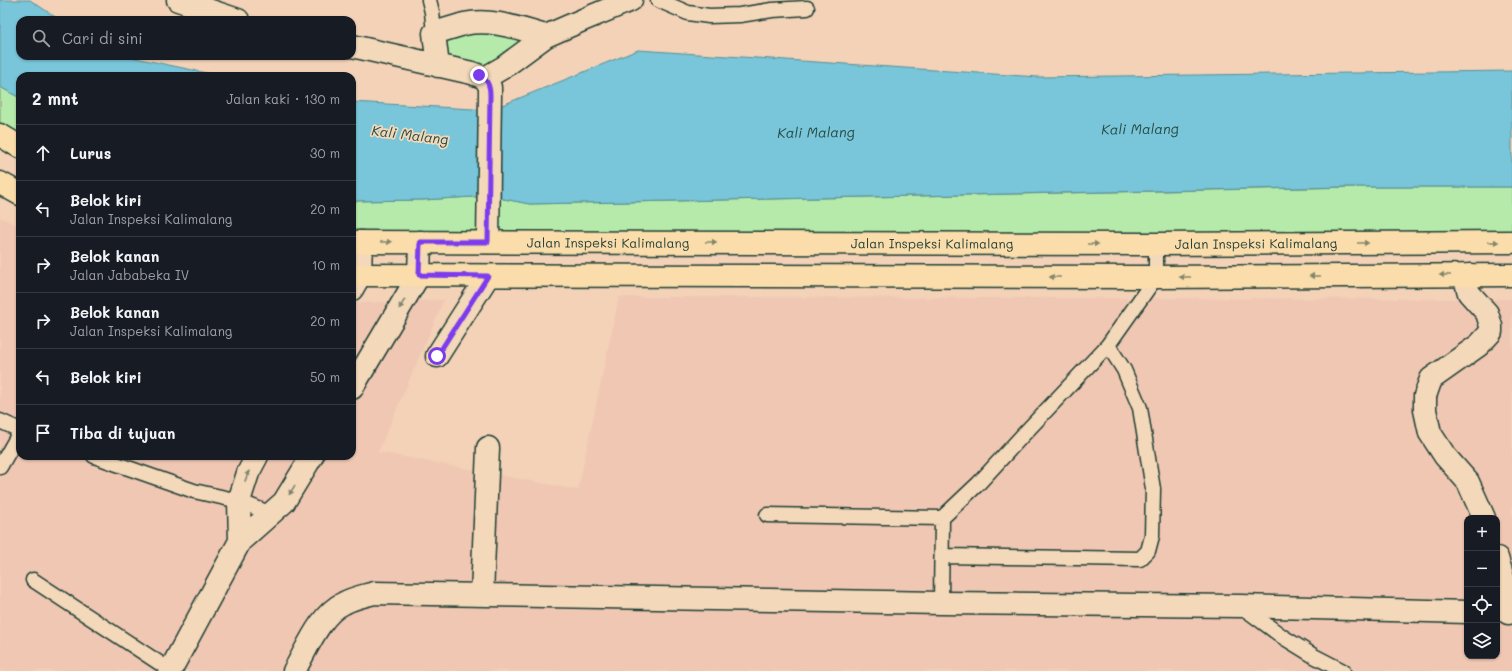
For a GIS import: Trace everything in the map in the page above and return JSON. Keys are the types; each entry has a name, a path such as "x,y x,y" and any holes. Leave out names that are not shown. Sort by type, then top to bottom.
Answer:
{"main road":[{"path":"0,135 16,145"},
{"path":"0,183 16,192"},
{"name":"Jalan Inspeksi Kalimalang","path":"356,242 1156,244 1512,242"},
{"path":"356,280 419,275 1156,277 1512,275"}],"street":[{"path":"178,0 226,16"},
{"path":"485,78 504,67 546,36 584,18 631,0"},
{"path":"438,66 434,33 466,24 490,23 512,26 546,36"},
{"path":"356,47 472,73 485,78 490,87 488,242"},
{"path":"356,381 419,275 420,242"},
{"path":"1470,275 1467,286 1469,293 1487,314 1491,326 1491,332 1479,345 1431,379 1425,396 1425,410 1430,433 1445,456 1468,482 1483,515"},
{"path":"437,356 488,276"},
{"path":"482,595 488,448"},
{"path":"240,541 239,501 248,473 255,460"},
{"path":"170,671 240,541 284,502 310,460"},
{"path":"1500,568 1506,588 1506,613"},
{"path":"294,671 321,624 330,612 344,602 374,593 941,603 1241,606 1464,612"}],"lane":[{"path":"429,0 434,33"},
{"path":"658,0 688,13 709,16 740,15 772,5 807,8"},
{"path":"767,515 942,518 979,483 1108,346 1156,277 1156,244"},
{"path":"942,556 1140,559 1148,551 1152,536 1153,489 1140,408 1124,370 1108,346"},
{"path":"0,422 16,429"},
{"path":"0,467 16,438"},
{"path":"105,460 194,491 239,501 272,514"},
{"path":"941,603 942,518"},
{"path":"33,580 170,671"},
{"path":"1241,606 1283,637 1314,656 1343,671"}],"shaded area":[{"path":"0,217 16,225 16,460 356,460 356,303 444,300 378,452 578,490 619,297 1512,299 1512,671 0,671"}],"green space":[{"path":"465,24 546,36 485,78 438,66 434,33"},
{"path":"0,87 16,96 16,145 0,135"},
{"path":"1359,187 1512,187 1512,242 356,242 356,201 423,200 489,196 530,204"}],"water":[{"path":"0,0 30,0 54,16 16,16 16,60 145,60 202,72 16,72 16,96 0,87"},
{"path":"638,50 1038,77 1512,71 1512,187 1345,187 529,204 489,196 423,200 356,201 356,102 490,110"}],"waterway":[{"name":"Kali Malang","path":"768,133 1345,127"}],"route":[{"path":"437,356 488,276 419,275 420,242 488,242 490,87 485,78 479,75"}]}
